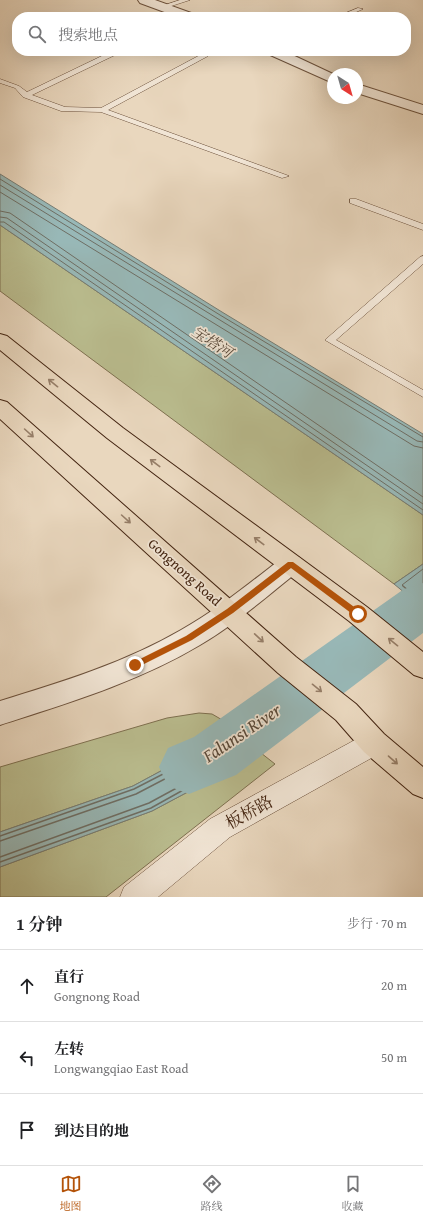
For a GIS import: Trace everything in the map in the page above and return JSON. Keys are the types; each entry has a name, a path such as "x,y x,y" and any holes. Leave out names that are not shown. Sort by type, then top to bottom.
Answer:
{"main road":[{"path":"0,340 115,433 358,614 423,667"},
{"name":"Gongnong Road","path":"0,407 230,611 287,665 346,712 374,743 423,785"}],"street":[{"path":"144,0 176,12"},
{"path":"284,56 327,76"},
{"path":"363,90 423,110"},
{"path":"0,713 82,688 135,665 189,638 230,611 291,564"},
{"name":"板桥路","path":"135,897 220,828 374,743"}],"lane":[{"path":"162,7 187,0"},
{"path":"352,12 360,9"},
{"path":"26,95 103,56"},
{"path":"102,110 204,56"},
{"path":"0,81 16,87 26,95 64,109 102,110 285,176"},
{"path":"353,201 423,227"},
{"path":"423,259 330,340 423,394"}],"green space":[{"path":"0,225 423,515 423,564 394,584 0,291"},
{"path":"199,713 212,714 236,728 198,751 133,786 0,832 0,767 167,718"},
{"path":"261,753 275,764 106,897 0,897 0,867 152,811"}],"water":[{"name":"宝塔河","path":"0,174 222,312 423,434 423,515 0,225"},
{"path":"423,564 423,608 394,584"},
{"path":"236,728 261,753 152,811 0,867 0,832 133,786 198,751"}],"waterway":[{"name":"Falunsi River","path":"189,767 215,756 423,604"}],"route":[{"path":"135,665 189,638 230,611 291,564 358,614"}]}
